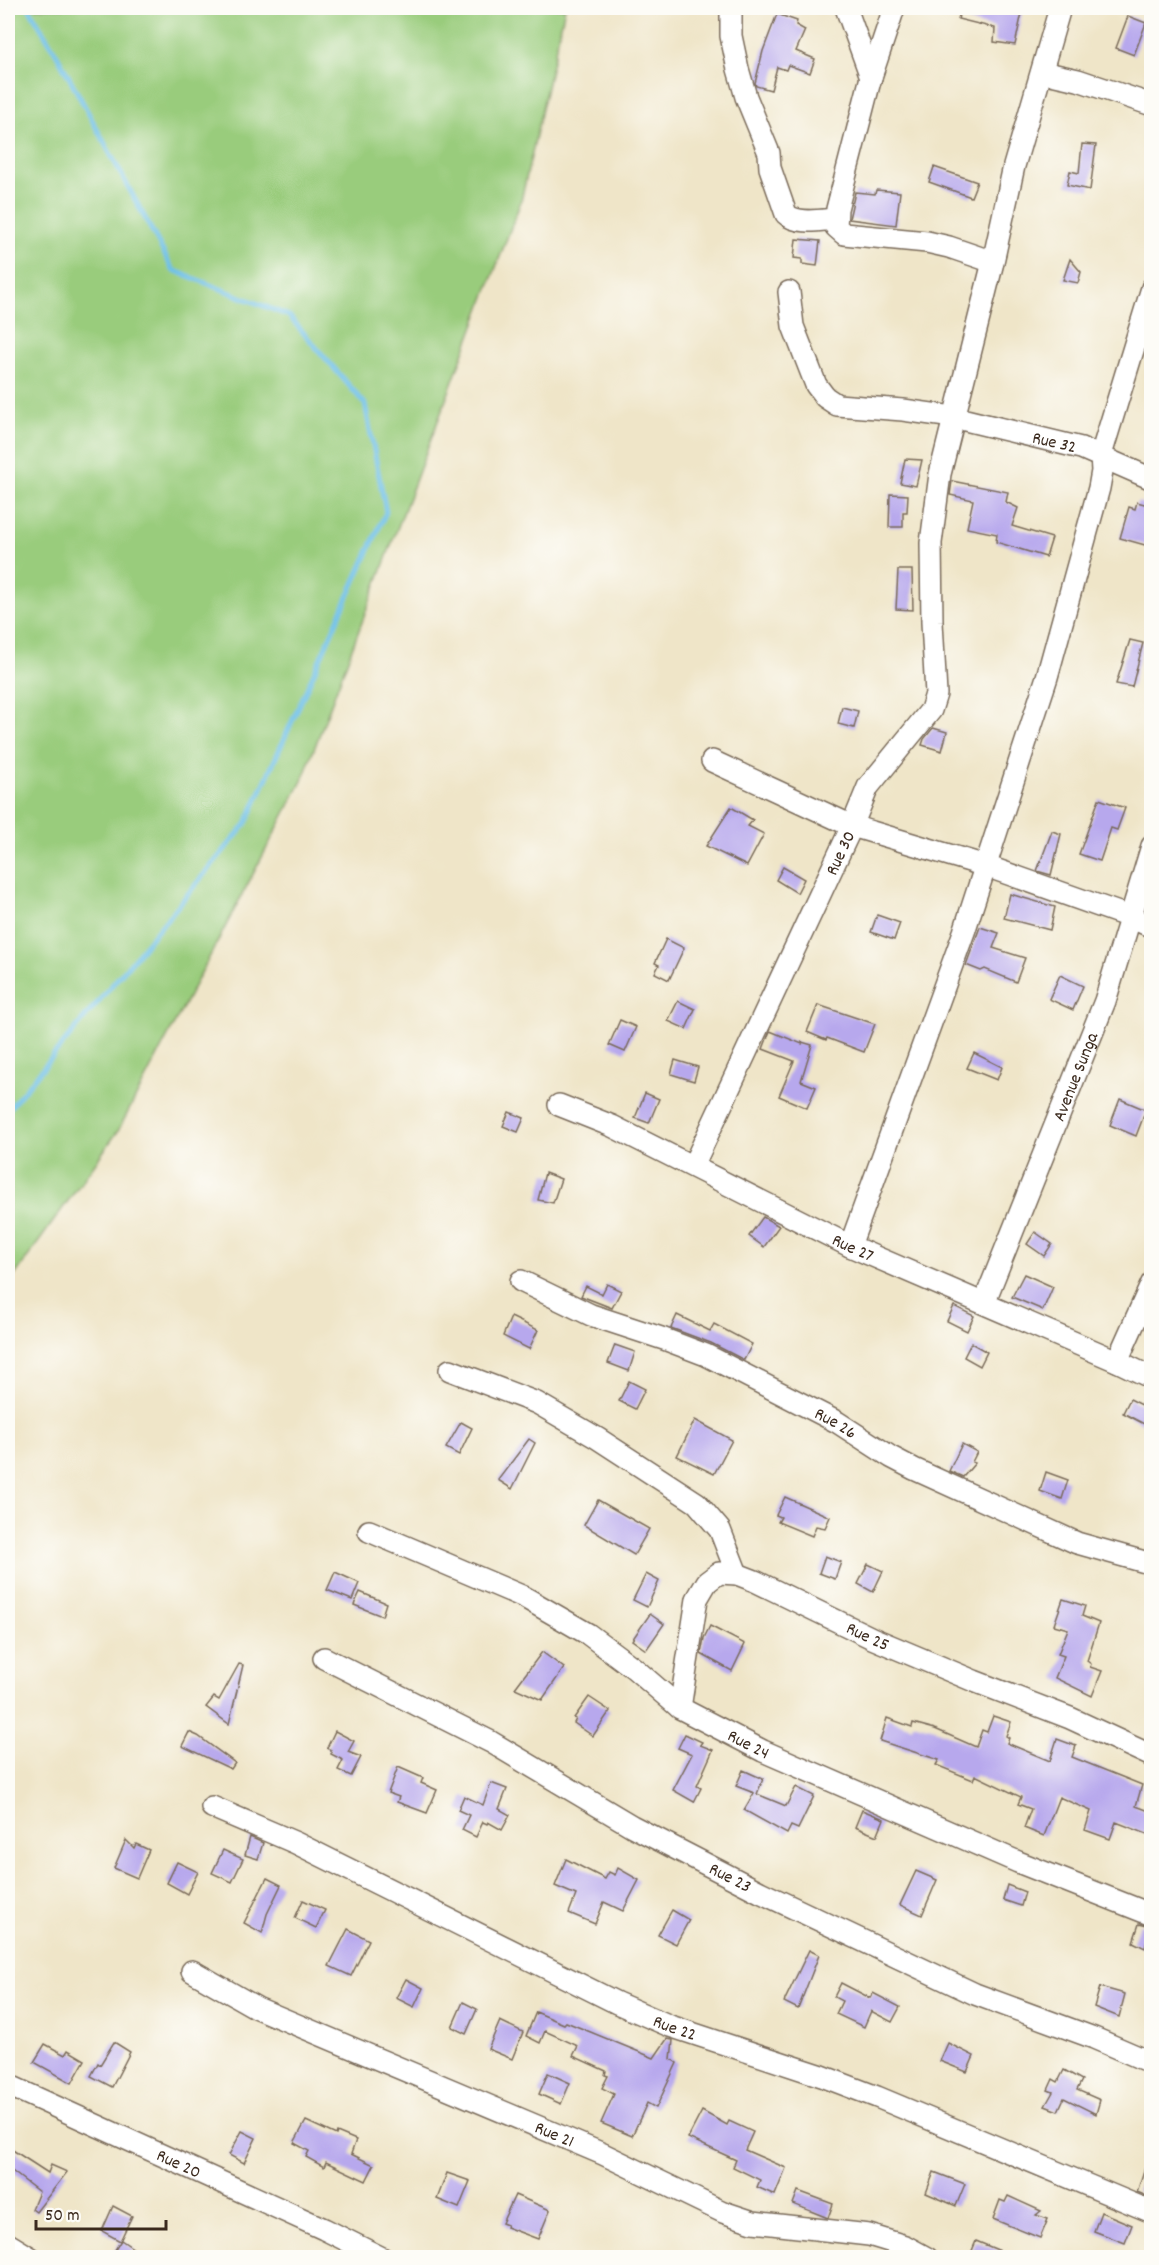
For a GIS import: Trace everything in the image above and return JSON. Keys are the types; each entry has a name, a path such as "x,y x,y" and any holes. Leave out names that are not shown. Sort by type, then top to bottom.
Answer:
{"street":[{"path":"731,8 731,36 738,69 746,97 767,145 770,168 786,214 791,219 836,219"},
{"path":"846,8 872,77"},
{"path":"894,8 872,77 836,219 836,227 844,234 927,242 960,250 993,262"},
{"path":"712,761 852,826 868,786 932,710 936,694 931,543 940,474 993,262 1014,166 1060,8"},
{"path":"1042,72 1078,80 1152,105"},
{"path":"850,1246 964,932 1047,677 1098,488 1102,471 1101,455 1152,288"},
{"name":"Rue 32","path":"789,292 793,326 816,385 825,397 837,405 903,410 953,417 1081,448 1152,479"},
{"name":"Rue 30","path":"693,1166 852,826 986,866 1152,927"},
{"name":"Avenue Sunga","path":"984,1303 1106,1001 1152,846"},
{"name":"Rue 27","path":"560,1105 612,1126 850,1246 1152,1378"},
{"name":"Rue 26","path":"521,1281 591,1316 706,1355 837,1422 914,1469 1077,1543 1152,1564"},
{"path":"1117,1361 1152,1283"},
{"path":"450,1370 537,1403 597,1438 697,1503 720,1530 737,1574 719,1573 707,1582 697,1599 680,1708"},
{"name":"Rue 24","path":"369,1531 524,1597 588,1634 635,1669 680,1708 763,1751 1018,1862 1152,1916"},
{"name":"Rue 25","path":"737,1574 872,1638 1070,1718 1152,1756"},
{"name":"Rue 23","path":"324,1658 491,1742 632,1826 759,1892 975,1994 1152,2063"},
{"name":"Rue 22","path":"212,1807 296,1843 616,2003 670,2026 822,2076 877,2097 1152,2212"},
{"name":"Rue 21","path":"192,1971 257,2008 603,2154 723,2212 753,2222 869,2235 904,2246 927,2258"},
{"name":"Rue 20","path":"8,2085 324,2229 382,2258"},
{"path":"8,2244 32,2258"}],"green space":[{"path":"8,8 565,8 521,201 302,781 118,1131 8,1285"}],"building":[{"path":"961,8 1023,8 1015,45 994,42 995,28 958,19"},
{"path":"777,14 797,21 796,25 805,30 796,51 815,59 810,73 788,65 786,70 777,67 771,90 756,86 755,83 763,51"},
{"path":"1128,16 1146,23 1134,55 1116,48"},
{"path":"1082,144 1096,145 1090,190 1067,185 1070,171 1079,173"},
{"path":"934,167 977,182 971,197 929,182"},
{"path":"876,190 900,192 896,225 849,219 855,192 875,194"},
{"path":"796,239 820,241 817,266 802,264 802,259 794,258"},
{"path":"1070,259 1081,272 1078,283 1063,280"},
{"path":"905,459 922,460 916,486 900,483"},
{"path":"952,481 1008,492 1006,502 1018,508 1012,526 1052,538 1046,557 996,542 997,534 967,528 973,500 950,495"},
{"path":"890,494 908,495 907,512 903,512 903,527 889,527"},
{"path":"1137,502 1152,506 1152,547 1120,538 1129,507 1135,509"},
{"path":"898,570 912,570 913,610 896,609"},
{"path":"1130,640 1143,643 1132,687 1116,684"},
{"path":"842,707 858,711 854,728 838,724"},
{"path":"933,728 947,732 942,751 922,745"},
{"path":"1099,799 1125,808 1117,830 1111,828 1100,861 1079,854"},
{"path":"731,807 753,820 748,826 764,834 747,866 706,846"},
{"path":"1052,831 1061,834 1051,875 1037,871"},
{"path":"783,867 804,879 797,893 776,880"},
{"path":"1010,894 1055,907 1050,930 1004,918"},
{"path":"877,915 900,923 894,940 871,932"},
{"path":"980,927 999,933 993,948 1025,958 1016,982 985,969 981,971 966,965"},
{"path":"666,939 684,948 669,980 655,973 659,965 655,963"},
{"path":"1060,975 1083,986 1073,1010 1049,999"},
{"path":"678,1001 695,1009 686,1029 668,1021"},
{"path":"818,1005 875,1024 864,1052 807,1032"},
{"path":"620,1020 636,1027 625,1052 609,1045"},
{"path":"770,1031 802,1044 802,1042 812,1045 801,1081 816,1087 807,1108 779,1096 794,1061 763,1049"},
{"path":"974,1053 1002,1067 997,1080 967,1068"},
{"path":"675,1060 698,1067 694,1081 671,1074"},
{"path":"645,1093 659,1099 649,1123 635,1118"},
{"path":"1120,1099 1146,1110 1136,1136 1110,1125"},
{"path":"509,1112 524,1118 518,1132 503,1126"},
{"path":"545,1173 561,1179 553,1203 538,1200"},
{"path":"763,1217 779,1226 764,1247 749,1236"},
{"path":"1035,1232 1052,1244 1044,1256 1027,1244"},
{"path":"1024,1274 1053,1287 1043,1310 1012,1297"},
{"path":"607,1284 621,1291 612,1308 581,1296 586,1286 602,1294"},
{"path":"954,1306 974,1316 967,1331 947,1321"},
{"path":"677,1315 710,1331 714,1324 752,1344 744,1360 711,1343 671,1328"},
{"path":"511,1317 538,1330 529,1349 503,1336"},
{"path":"971,1343 987,1352 980,1366 964,1357"},
{"path":"615,1345 635,1352 629,1371 608,1363"},
{"path":"629,1381 645,1389 635,1409 619,1401"},
{"path":"1130,1399 1152,1410 1146,1425 1123,1413"},
{"path":"695,1420 732,1440 714,1474 677,1456"},
{"path":"461,1422 472,1428 459,1455 446,1448"},
{"path":"529,1439 535,1443 512,1489 498,1480"},
{"path":"962,1444 977,1452 972,1462 975,1463 963,1477 949,1471"},
{"path":"1046,1472 1068,1480 1062,1499 1040,1491"},
{"path":"785,1497 830,1517 825,1528 816,1526 812,1536 778,1522 781,1517 776,1515"},
{"path":"598,1500 649,1529 634,1555 584,1525"},
{"path":"825,1556 841,1562 835,1579 819,1573"},
{"path":"868,1564 883,1571 873,1592 858,1584"},
{"path":"335,1572 359,1583 352,1600 327,1590"},
{"path":"646,1574 659,1581 647,1607 633,1600"},
{"path":"360,1592 386,1603 382,1616 354,1605"},
{"path":"1063,1599 1085,1606 1082,1616 1099,1623 1087,1661 1091,1664 1090,1667 1102,1671 1092,1696 1055,1678 1064,1656 1058,1654 1068,1629 1054,1625"},
{"path":"650,1614 664,1624 646,1650 632,1640"},
{"path":"710,1626 745,1644 732,1671 701,1654 704,1638"},
{"path":"542,1652 564,1668 542,1700 515,1688"},
{"path":"239,1664 243,1665 229,1724 206,1707 214,1697 219,1700"},
{"path":"589,1697 610,1711 593,1736 574,1723 576,1719 574,1718"},
{"path":"993,1716 1011,1722 1006,1736 1009,1738 1007,1743 1050,1761 1057,1739 1076,1746 1072,1757 1142,1785 1136,1806 1152,1812 1152,1836 1116,1822 1110,1839 1085,1830 1091,1811 1059,1797 1044,1836 1024,1828 1031,1809 1018,1804 1021,1797 975,1775 973,1780 936,1765 939,1760 880,1741 887,1718 912,1727 913,1723 935,1729 976,1747 982,1730 987,1732"},
{"path":"335,1731 354,1741 348,1752 361,1757 351,1776 338,1770 343,1760 331,1754 331,1750 327,1748"},
{"path":"189,1732 235,1763 231,1769 182,1746"},
{"path":"685,1734 702,1742 700,1745 713,1750 697,1786 701,1788 694,1802 673,1790 692,1754 678,1748"},
{"path":"398,1767 423,1778 421,1783 437,1790 427,1813 397,1802 399,1797 388,1793"},
{"path":"743,1770 763,1779 757,1794 786,1806 796,1787 814,1796 798,1829 791,1826 787,1834 744,1810 754,1793 736,1786"},
{"path":"491,1783 507,1789 499,1809 510,1815 502,1830 488,1822 487,1824 483,1822 476,1837 462,1830 469,1815 458,1810 464,1796 483,1805"},
{"path":"862,1810 884,1819 877,1836 855,1827"},
{"path":"250,1837 263,1843 258,1859 245,1855"},
{"path":"126,1840 134,1848 136,1844 149,1850 137,1878 114,1868"},
{"path":"223,1850 243,1859 232,1882 212,1873"},
{"path":"566,1859 605,1879 609,1872 615,1875 618,1868 639,1880 623,1911 604,1902 595,1924 569,1913 576,1895 555,1886"},
{"path":"177,1862 198,1872 187,1894 167,1883"},
{"path":"916,1871 937,1880 922,1915 900,1905"},
{"path":"267,1878 281,1885 267,1914 262,1933 244,1923"},
{"path":"1007,1885 1025,1892 1021,1906 1003,1900"},
{"path":"303,1900 325,1910 316,1928 295,1918"},
{"path":"672,1910 689,1920 676,1944 658,1935"},
{"path":"1139,1924 1151,1927 1145,1948 1133,1942"},
{"path":"348,1929 369,1940 351,1976 329,1966"},
{"path":"809,1950 819,1955 798,2009 784,2002"},
{"path":"406,1979 423,1988 414,2007 396,1998"},
{"path":"841,1983 870,1998 873,1993 900,2007 892,2022 871,2011 864,2027 836,2014 842,2001 834,1997"},
{"path":"1100,1987 1125,1994 1119,2017 1094,2007"},
{"path":"463,2002 477,2009 466,2034 452,2027"},
{"path":"536,2012 654,2058 667,2039 673,2040 671,2059 677,2063 656,2108 647,2103 632,2136 601,2123 614,2094 602,2088 608,2076 605,2075 606,2071 573,2056 578,2046 545,2031 540,2043 526,2036"},
{"path":"500,2021 523,2032 512,2059 488,2049"},
{"path":"114,2042 130,2052 112,2087 91,2076"},
{"path":"948,2043 974,2056 967,2072 940,2061"},
{"path":"45,2044 65,2055 68,2050 85,2060 72,2083 34,2062"},
{"path":"1064,2070 1082,2080 1077,2090 1100,2100 1096,2114 1064,2098 1058,2111 1045,2106 1053,2092 1048,2090 1053,2079 1058,2082"},
{"path":"548,2073 570,2083 561,2104 539,2094"},
{"path":"702,2111 727,2125 729,2121 753,2132 745,2150 786,2168 775,2195 757,2187 760,2180 733,2167 736,2160 688,2138"},
{"path":"306,2121 336,2135 337,2132 356,2140 351,2154 374,2165 366,2181 326,2162 324,2167 306,2157 309,2151 294,2143"},
{"path":"242,2131 256,2138 244,2163 229,2155"},
{"path":"8,2147 48,2173 51,2165 67,2172 36,2212 32,2209 39,2192 8,2168"},
{"path":"1149,2155 1152,2155 1152,2191 1149,2197 1137,2192"},
{"path":"934,2172 965,2184 956,2206 926,2193"},
{"path":"447,2173 470,2181 459,2208 437,2199"},
{"path":"798,2191 833,2204 828,2218 793,2204"},
{"path":"515,2195 550,2210 538,2239 506,2227 507,2225 502,2223"},
{"path":"1008,2196 1041,2211 1036,2215 1048,2219 1040,2238 993,2219 1000,2200 1005,2202"},
{"path":"113,2206 132,2216 120,2241 102,2231"},
{"path":"1101,2212 1132,2225 1125,2243 1094,2231"},
{"path":"121,2240 134,2249 128,2258 110,2258"},
{"path":"976,2241 1015,2257 969,2258"}],"waterway":[{"path":"8,1110 246,824 386,512 365,404 289,316 173,270 57,55 29,8"}]}
